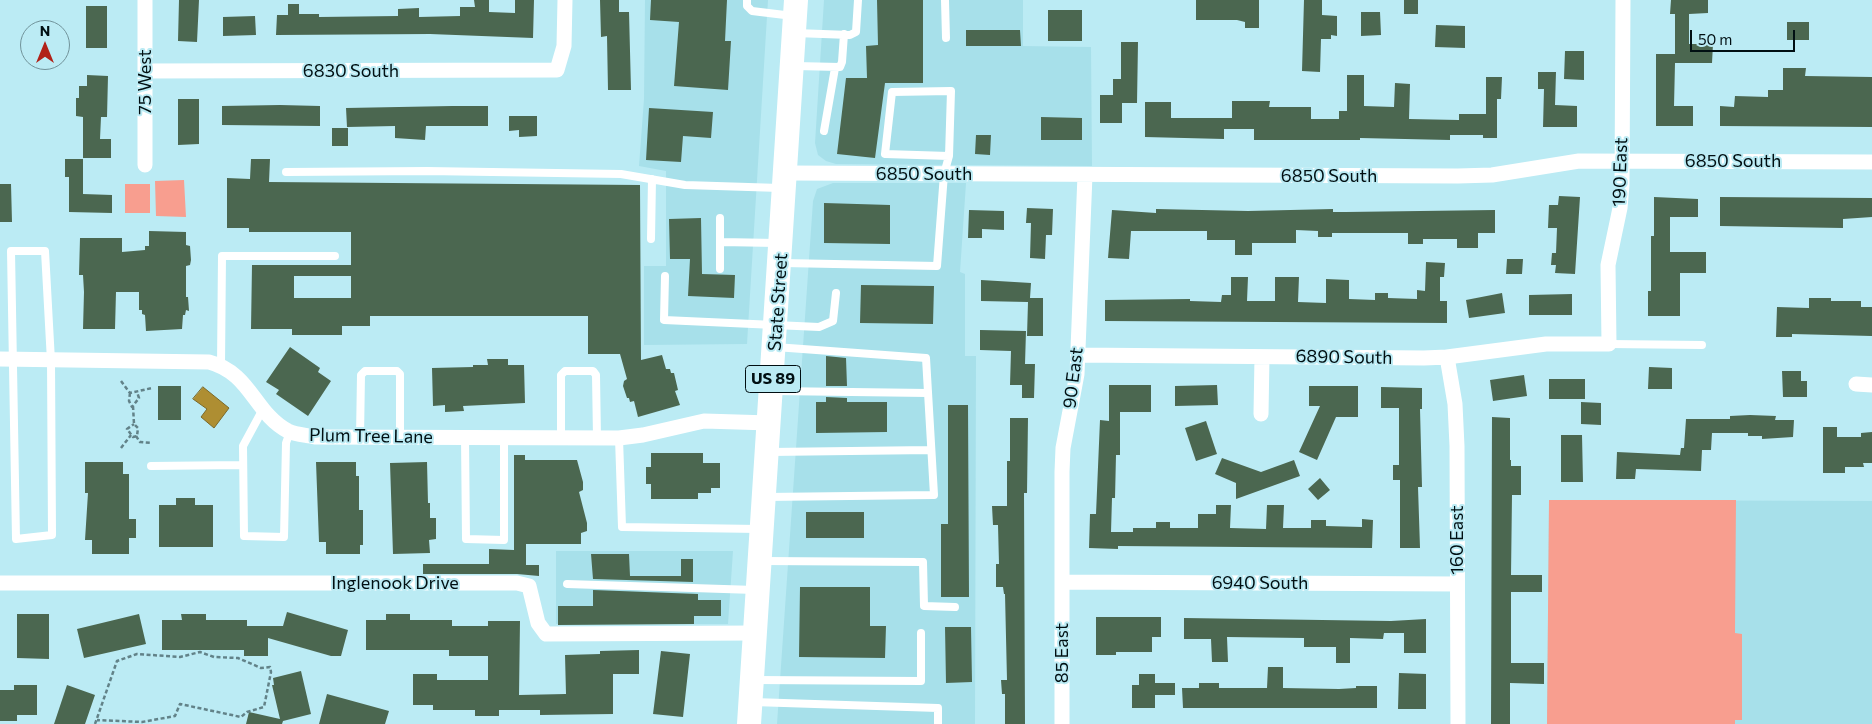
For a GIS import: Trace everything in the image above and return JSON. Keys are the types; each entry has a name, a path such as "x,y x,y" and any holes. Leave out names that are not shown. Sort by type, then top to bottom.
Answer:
{"main road":[{"name":"State Street","path":"750,702 776,336 795,17"}],"street":[{"name":"75 West","path":"145,0 145,165"},
{"name":"6830 South","path":"145,71 557,70 564,46 565,0"},
{"name":"190 East","path":"1608,344 1608,265 1620,208 1623,0"},
{"name":"6850 South","path":"785,180 944,174 1458,176 1492,175 1572,161 1872,162"},
{"name":"90 East","path":"1062,582 1063,448 1074,391 1078,355 1078,294 1085,175"},
{"name":"6890 South","path":"1078,355 1447,357 1546,344 1608,344"},
{"path":"1261,414 1262,357"},
{"name":"160 East","path":"1447,357 1457,422 1458,724"},
{"name":"Plum Tree Lane","path":"7,359 196,361 221,365 236,375 249,388 263,409 275,422 290,432 315,437 619,438 643,435 704,421 770,423"},
{"path":"1856,384 1872,384"},
{"name":"6940 South","path":"1062,582 1457,584"},
{"name":"85 East","path":"1062,582 1062,724"},
{"name":"Inglenook Drive","path":"0,584 517,583 529,586 535,614 542,631 546,634 755,633"}],"lane":[{"path":"747,0 747,6 752,11 795,17 850,35 856,32 858,0"},
{"path":"945,0 946,38"},
{"path":"792,66 840,67 844,34"},
{"path":"824,131 835,68"},
{"path":"720,242 781,253 937,266 944,174 949,156 951,91 892,92 885,154 949,156"},
{"path":"286,172 426,171 601,174 652,179 686,185 785,180"},
{"path":"651,239 652,179"},
{"path":"720,218 720,270"},
{"path":"11,251 45,251 51,360 52,534 16,539 7,359 11,251"},
{"path":"221,365 222,256 335,256"},
{"path":"665,276 664,320 926,358 934,495 764,497"},
{"path":"776,336 833,321 836,293"},
{"path":"1608,344 1702,345"},
{"path":"360,437 361,374 365,371 397,371 400,374 400,437"},
{"path":"561,438 561,374 565,371 593,371 596,375 597,438"},
{"path":"772,391 928,393"},
{"path":"263,409 243,446 244,536 284,537 286,444 290,432"},
{"path":"465,437 466,540 504,540 504,438"},
{"path":"619,438 622,527 762,529"},
{"path":"768,452 931,450"},
{"path":"151,466 242,465"},
{"path":"760,561 923,562 924,606 955,607"},
{"path":"568,584 758,590"},
{"path":"750,702 921,681 921,633"},
{"path":"750,702 938,708 938,724"}],"path":[{"path":"121,381 130,393 129,401 133,406 134,424 138,428 136,436"},
{"path":"130,393 144,388 152,388"},
{"path":"133,406 139,398 137,392"},
{"path":"134,424 127,429 131,435 136,436 140,442 152,444"},
{"path":"121,448 131,435"},
{"path":"95,724 117,661 123,657 137,654 180,657 200,652 214,657 238,658 261,668 270,667 271,672 264,707 247,712 241,717 180,704 174,716 142,722 97,720"}],"shaded area":[{"path":"645,0 768,0 747,344 644,345 644,266 666,266 666,171 639,166 644,99"},
{"path":"824,0 1023,0 1023,46 1091,47 1092,166 836,164 826,161 818,155 815,143"},
{"path":"184,180 186,217 156,216 155,181"},
{"path":"833,183 966,183 960,272 965,274 965,356 976,356 975,724 777,724 813,201 817,189"},
{"path":"125,184 150,184 150,213 125,213"},
{"path":"203,387 229,408 214,428 201,417 207,409 193,399"},
{"path":"1549,500 1872,501 1872,724 1547,724"},
{"path":"1549,500 1736,500 1735,633 1742,634 1742,720 1735,720 1735,724 1547,724"},
{"path":"556,551 733,551 728,624 556,624"}],"building":[{"path":"179,0 199,0 197,42 178,41"},
{"path":"474,0 489,0 489,12 515,13 515,0 534,0 533,38 430,34 276,35 277,15 288,15 288,4 299,4 299,14 319,14 319,17 398,16 398,9 419,8 419,17 460,16 460,7 475,7"},
{"path":"600,0 619,0 619,12 629,12 631,90 608,90 607,36 601,37"},
{"path":"651,0 727,0 725,41 731,41 728,90 674,86 679,22 650,20"},
{"path":"877,0 923,0 923,83 885,83 875,158 837,154 846,78 867,78 866,46 878,45"},
{"path":"1196,0 1259,0 1259,28 1245,28 1245,22 1237,20 1196,20"},
{"path":"1304,0 1322,0 1322,15 1337,16 1337,36 1331,35 1331,39 1321,39 1320,72 1302,71"},
{"path":"1404,0 1418,0 1418,14 1404,14"},
{"path":"1671,0 1708,0 1708,13 1689,14 1689,44 1713,44 1712,63 1675,63 1674,106 1693,106 1693,126 1656,126 1656,54 1675,54 1675,14 1670,14"},
{"path":"86,6 107,6 107,48 86,48"},
{"path":"1048,10 1082,10 1082,41 1048,41"},
{"path":"1361,12 1380,12 1381,35 1361,36"},
{"path":"255,16 256,35 223,36 223,17"},
{"path":"1787,22 1809,22 1809,40 1787,40"},
{"path":"1436,25 1465,26 1465,48 1435,47"},
{"path":"966,30 1020,30 1021,46 966,46"},
{"path":"1121,42 1138,42 1137,103 1122,103 1122,123 1100,123 1100,95 1113,95 1113,79 1121,79"},
{"path":"1565,51 1584,51 1584,80 1564,79"},
{"path":"1783,68 1806,68 1805,76 1872,77 1872,127 1720,126 1720,106 1734,107 1735,96 1768,97 1768,90 1783,90"},
{"path":"1538,72 1556,72 1555,105 1577,106 1577,127 1543,127 1544,89 1538,89"},
{"path":"87,75 108,76 107,117 101,117 100,139 111,139 111,158 83,158 83,117 76,116 76,98 79,98 79,86 87,86"},
{"path":"1347,75 1364,75 1364,106 1394,107 1395,83 1410,84 1409,119 1459,120 1459,114 1486,114 1486,77 1502,77 1501,99 1497,99 1497,138 1483,138 1483,135 1450,135 1450,140 1360,138 1360,140 1254,140 1254,129 1224,129 1224,139 1145,137 1145,102 1171,102 1171,118 1232,118 1232,101 1270,101 1269,107 1311,107 1311,119 1339,119 1339,111 1347,111"},
{"path":"178,99 199,99 199,144 178,145"},
{"path":"222,106 320,106 320,126 222,125"},
{"path":"488,106 488,126 426,126 425,140 395,138 395,126 347,127 346,108"},
{"path":"649,108 713,112 711,138 683,136 681,162 646,160"},
{"path":"509,116 537,116 537,136 519,137 519,130 509,131"},
{"path":"1041,117 1082,118 1082,140 1041,140"},
{"path":"332,128 348,128 348,146 332,146"},
{"path":"976,135 991,135 990,155 975,154"},
{"path":"65,159 83,159 83,194 112,195 112,213 69,212 69,177 65,177"},
{"path":"251,159 270,159 269,182 640,185 641,360 662,355 666,369 670,369 671,373 674,373 678,390 675,391 680,405 638,417 634,401 630,402 629,398 627,398 623,386 624,381 627,379 620,354 588,354 588,316 370,316 370,326 342,326 342,335 292,335 292,329 251,329 252,265 351,265 351,232 249,232 249,228 227,228 227,178 250,179","holes":["294,276 351,276 351,298 294,298"]},
{"path":"0,184 11,184 12,222 0,222"},
{"path":"1559,196 1580,197 1575,274 1555,273 1556,265 1551,265 1552,253 1556,253 1557,228 1548,228 1549,205 1558,205"},
{"path":"1654,197 1698,199 1698,217 1670,217 1670,252 1706,252 1706,273 1680,273 1680,316 1648,316 1648,291 1651,291 1651,236 1654,236"},
{"path":"1720,197 1872,198 1872,217 1843,219 1843,228 1720,226"},
{"path":"824,203 890,205 890,244 824,243"},
{"path":"1027,208 1053,209 1052,235 1046,235 1045,259 1030,258 1031,223 1026,223"},
{"path":"1156,209 1248,211 1333,209 1333,212 1495,210 1495,233 1478,233 1478,248 1457,248 1457,239 1423,239 1423,244 1408,244 1408,233 1332,233 1332,237 1318,237 1318,231 1296,230 1296,243 1252,243 1252,255 1235,255 1235,240 1207,240 1207,231 1131,231 1129,259 1108,258 1112,210 1156,213"},
{"path":"969,210 1004,211 1004,230 982,229 982,238 968,238"},
{"path":"701,218 702,274 735,275 734,298 688,296 690,259 670,259 669,219"},
{"path":"149,231 186,232 186,245 190,246 191,260 190,265 186,266 186,297 188,297 189,311 186,310 185,315 183,315 182,329 146,331 145,315 142,314 142,310 139,310 139,292 116,292 115,329 83,329 83,275 79,275 80,238 122,238 122,252 145,250 145,246 149,246"},
{"path":"1507,259 1523,259 1522,274 1506,274"},
{"path":"1426,262 1445,263 1444,277 1440,277 1440,301 1447,301 1447,323 1105,321 1105,300 1190,299 1190,301 1221,302 1222,295 1231,295 1231,277 1248,277 1247,301 1275,301 1275,277 1299,277 1298,302 1326,303 1326,279 1349,280 1349,299 1375,300 1375,293 1388,293 1388,298 1417,299 1417,290 1425,291"},
{"path":"981,280 1031,283 1030,298 1043,298 1043,336 1027,336 1028,302 981,301"},
{"path":"861,285 934,286 933,324 860,323"},
{"path":"1502,293 1505,313 1469,318 1466,300"},
{"path":"1572,294 1572,315 1529,315 1529,295"},
{"path":"1809,298 1831,298 1831,301 1861,301 1861,307 1872,307 1872,336 1792,334 1792,337 1776,337 1777,307 1809,308"},
{"path":"980,330 1026,331 1025,364 1035,364 1034,398 1022,398 1022,385 1010,385 1011,351 980,350"},
{"path":"290,347 320,368 318,372 331,381 308,416 276,394 279,390 266,382"},
{"path":"826,356 846,358 847,386 826,386"},
{"path":"487,359 508,359 508,365 524,365 525,403 463,406 464,411 445,412 445,405 433,406 432,368 488,365"},
{"path":"1649,367 1672,368 1672,389 1648,389"},
{"path":"1782,371 1801,371 1801,381 1807,381 1807,397 1783,397"},
{"path":"1524,375 1527,396 1493,401 1490,380"},
{"path":"1549,379 1585,379 1585,399 1549,399"},
{"path":"1109,385 1151,385 1151,412 1120,412 1120,455 1116,455 1115,498 1112,498 1111,532 1133,532 1133,528 1156,528 1156,522 1170,522 1170,528 1198,528 1198,514 1216,514 1216,505 1231,505 1230,528 1266,529 1267,505 1284,505 1283,528 1311,528 1311,520 1326,520 1326,526 1362,527 1362,519 1373,520 1372,548 1118,546 1118,549 1089,548 1090,514 1096,514 1100,420 1109,421"},
{"path":"1217,385 1218,405 1175,406 1175,386"},
{"path":"158,386 181,386 181,420 158,420"},
{"path":"1309,386 1358,386 1358,417 1336,417 1317,460 1299,452 1320,406 1309,406"},
{"path":"1381,387 1422,388 1422,409 1420,409 1422,487 1418,487 1420,548 1400,548 1400,480 1393,480 1393,465 1399,465 1399,408 1381,408"},
{"path":"826,397 847,398 847,402 887,402 887,432 816,433 816,402 826,402"},
{"path":"1581,402 1601,403 1601,425 1581,424"},
{"path":"948,405 968,405 969,597 941,597 941,524 948,524"},
{"path":"1730,416 1776,416 1775,420 1794,420 1793,437 1762,439 1762,436 1748,436 1748,433 1712,433 1711,450 1702,450 1701,471 1636,469 1635,479 1616,479 1617,452 1680,455 1681,448 1684,448 1686,419 1730,419"},
{"path":"1492,417 1510,418 1511,466 1521,466 1521,495 1512,495 1511,575 1542,575 1542,592 1511,592 1511,663 1544,663 1544,684 1510,683 1510,724 1491,724"},
{"path":"1010,418 1028,418 1027,493 1024,493 1025,724 1005,724 1005,694 1002,694 1001,680 1007,680 1005,594 1003,587 996,587 996,564 999,564 998,525 993,525 992,506 1007,506 1007,461 1010,461"},
{"path":"1206,421 1217,454 1196,461 1185,428"},
{"path":"1823,427 1837,427 1837,437 1861,437 1861,433 1872,432 1872,463 1863,463 1864,467 1845,467 1845,473 1823,473"},
{"path":"1561,435 1582,435 1583,482 1561,482"},
{"path":"651,453 703,453 703,463 720,463 720,488 711,488 711,493 698,493 698,499 651,499 651,484 646,484 646,467 651,467"},
{"path":"514,455 525,455 525,460 577,460 583,482 583,490 579,492 587,523 587,531 581,533 581,544 526,544 526,565 539,565 539,576 517,574 423,574 423,564 489,564 489,549 514,550"},
{"path":"1222,458 1261,472 1294,460 1300,476 1236,499 1236,483 1215,474"},
{"path":"85,462 123,462 123,474 129,474 129,519 136,519 136,538 129,538 129,554 92,554 92,540 85,540 88,493 85,493"},
{"path":"316,462 356,462 356,476 359,476 359,510 363,510 363,545 360,545 360,554 326,554 326,542 319,542"},
{"path":"427,462 428,503 430,503 430,518 436,518 436,539 429,540 430,553 393,554 390,463"},
{"path":"1320,478 1330,490 1318,500 1308,489"},
{"path":"176,498 195,498 195,505 213,505 213,547 159,547 159,505 176,505"},
{"path":"806,512 864,512 864,538 806,538"},
{"path":"591,554 629,554 630,576 681,576 681,559 693,559 693,582 593,579"},
{"path":"800,587 870,587 870,626 886,626 885,658 799,657"},
{"path":"593,590 698,594 698,600 721,600 721,616 694,616 694,624 558,625 558,606 593,606"},
{"path":"287,612 348,630 341,656 331,656 268,638 268,656 244,656 244,650 162,650 162,620 182,620 181,614 206,614 206,620 247,620 247,626 283,626"},
{"path":"17,614 49,614 49,659 17,658"},
{"path":"139,614 146,644 84,658 77,629"},
{"path":"386,614 410,614 410,620 452,620 452,626 488,626 488,621 520,621 519,695 566,694 565,655 600,654 600,651 639,650 639,674 613,674 613,714 540,715 540,710 499,710 499,716 475,716 475,710 433,710 433,705 413,705 413,674 437,674 437,680 488,680 488,656 449,656 449,650 366,650 366,620 386,620"},
{"path":"1096,617 1161,617 1161,637 1152,637 1152,652 1116,652 1116,655 1096,655"},
{"path":"1184,618 1391,621 1426,619 1426,653 1404,653 1404,633 1384,633 1383,639 1350,638 1350,663 1336,663 1336,647 1304,647 1304,638 1227,637 1228,662 1212,662 1211,639 1184,639"},
{"path":"945,627 971,627 972,682 946,683"},
{"path":"661,651 690,654 683,717 653,714"},
{"path":"1268,667 1283,667 1283,688 1339,689 1356,688 1356,686 1377,686 1377,708 1183,708 1182,688 1199,688 1199,683 1219,683 1219,688 1267,688"},
{"path":"301,671 311,714 283,721 282,724 246,724 249,712 280,719 272,685 274,685 273,678"},
{"path":"1399,673 1426,674 1426,709 1398,709"},
{"path":"1139,674 1155,674 1155,683 1175,683 1175,695 1155,695 1155,708 1132,708 1132,685 1139,685"},
{"path":"14,685 37,685 37,715 17,715 17,721 0,721 0,690 14,690"},
{"path":"67,685 95,695 85,724 54,724"},
{"path":"327,694 389,711 385,724 319,724"}]}
